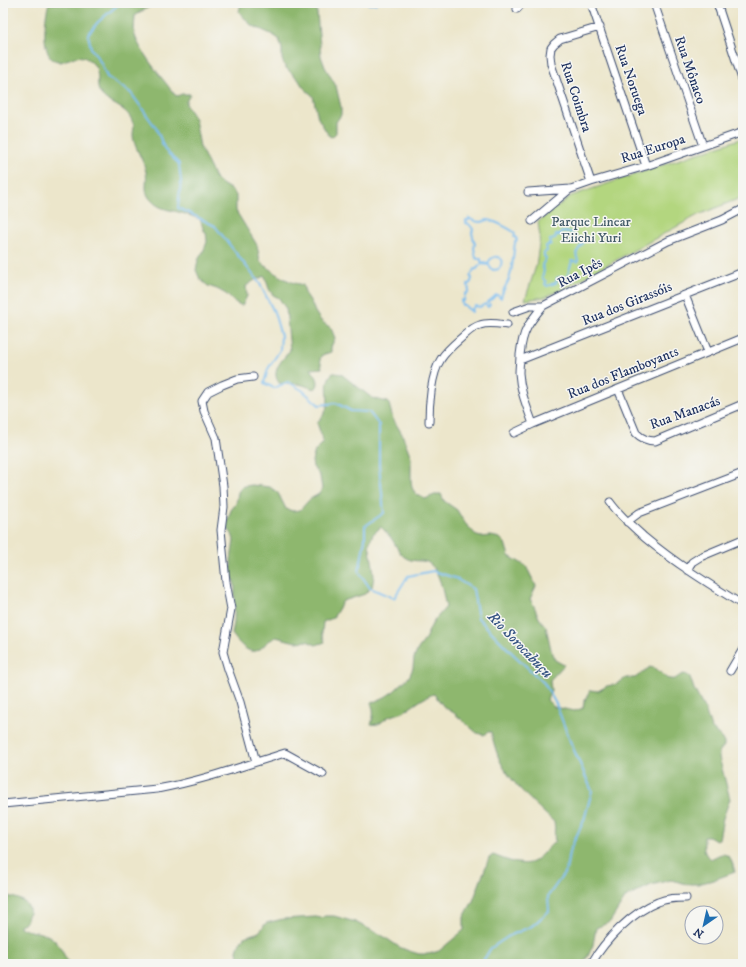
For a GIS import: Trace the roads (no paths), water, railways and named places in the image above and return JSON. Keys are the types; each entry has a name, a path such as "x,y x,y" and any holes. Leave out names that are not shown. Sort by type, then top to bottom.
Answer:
{"street":[{"name":"Rua Noruega","path":"591,3 646,166"},
{"name":"Rua Mônaco","path":"654,3 703,146"},
{"path":"717,3 743,82"},
{"name":"Rua Coimbra","path":"591,182 551,64 550,55 551,48 560,39 600,27"},
{"name":"Rua Europa","path":"528,192 571,189 646,166 743,132"},
{"name":"Rua Europa","path":"532,221 571,189"},
{"name":"Rua Ipês","path":"533,424 524,399 519,373 523,338 534,316 544,306 668,241 722,220 743,209"},
{"name":"Rua dos Girassóis","path":"520,360 743,272"},
{"path":"685,295 708,352"},
{"path":"513,312 530,306 544,306"},
{"path":"429,422 435,372 444,354 471,329 479,325 487,323 507,325"},
{"name":"Rua dos Flamboyants","path":"514,433 743,338"},
{"path":"253,377 237,379 222,385 208,392 202,401 204,411 216,438 223,486 224,507 221,530 226,582 231,608 223,652 240,702 256,762"},
{"name":"Rua Manacás","path":"618,389 636,433 641,438 649,440 655,440 743,404"},
{"path":"627,522 639,513 743,473"},
{"path":"610,502 618,514 662,552 705,582 743,605"},
{"path":"687,570 692,562 700,557 743,539"},
{"path":"730,671 743,649"},
{"path":"3,804 157,789 180,785 285,753 323,774"},
{"path":"591,964 614,933 647,907 670,898 686,898"}],"waterway":[{"name":"Rio Sorocabuçu","path":"120,3 98,22 88,34 91,48 101,63 107,77 131,93 156,128 165,150 179,164 181,181 178,208 215,226 260,284 274,312 281,336 280,350 268,369 264,383 274,388 288,382 302,390 319,405 336,403 351,411 369,412 379,425 379,465 384,513 365,526 365,539 359,572 370,588 394,598 408,576 433,571 455,578 473,589 478,618 544,683 556,704 570,741 592,791 584,820 569,852 566,871 548,896 549,911 532,926 509,936 491,948 481,964"},
{"path":"369,3 377,3"},
{"path":"469,218 479,222 488,220 502,225 515,233 514,237 516,237 517,241 515,242 510,276 501,298 496,295 488,302 490,305 488,307 485,304 480,307 475,306 472,309 472,312 465,305 462,305 461,300 464,301 465,294 469,291 468,285 472,278 470,276 475,269 482,264 489,265 491,269 494,270 499,269 502,262 499,257 493,257 488,263 481,262 481,259 476,258 474,248 475,244 472,233 473,229 466,223 466,220 469,220 469,218"},
{"path":"561,232 571,232 572,235 576,236 578,240 582,241 583,243 577,253 578,262 572,261 567,277 557,278 556,283 547,286 542,277 544,271 542,265 546,258 544,253 547,251 546,246 551,244 550,240 555,239 556,235 561,235 561,232"},
{"name":"Rio Sorocabuçu","path":"3,958 13,964"}],"park label":[{"name":"Parque Linear Eiichi Yuri","path":"591,230"}]}
